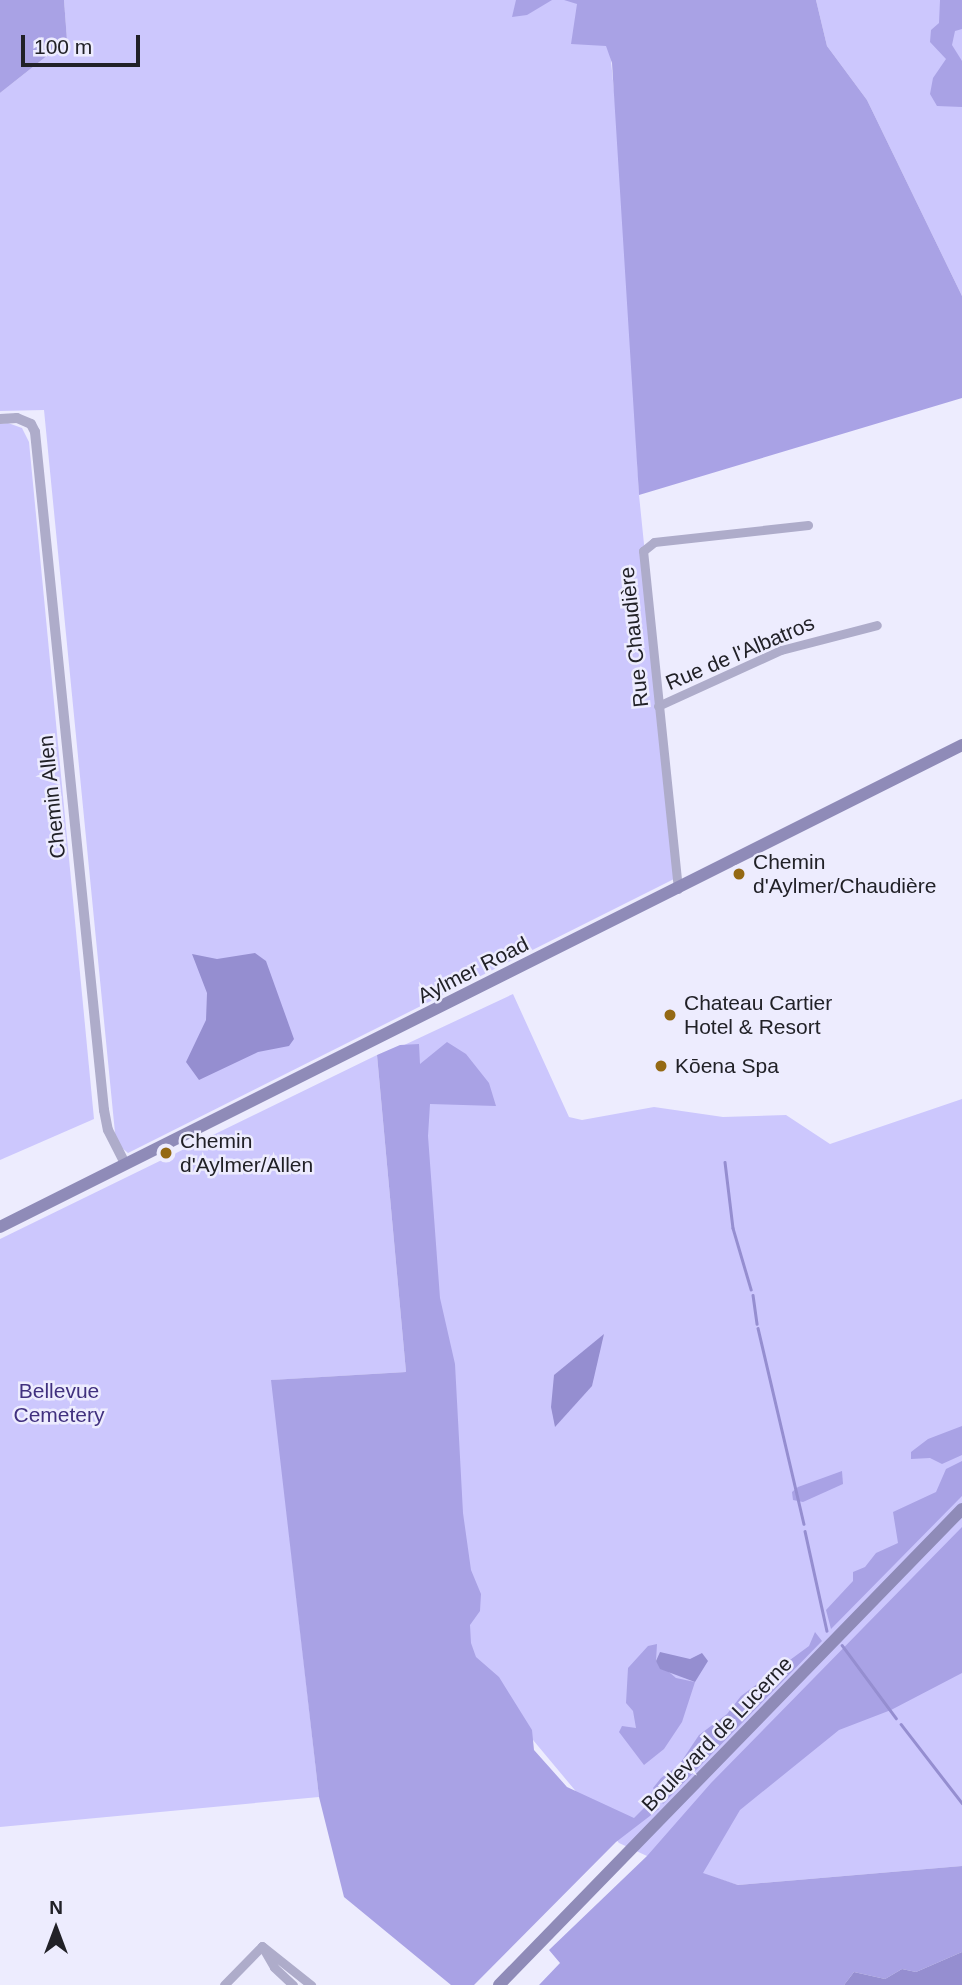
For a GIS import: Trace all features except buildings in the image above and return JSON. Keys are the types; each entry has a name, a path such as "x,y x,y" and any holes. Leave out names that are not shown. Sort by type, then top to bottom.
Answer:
{"main road":[{"name":"Aylmer Road","path":"0,1227 962,746"},
{"name":"Boulevard de Lucerne","path":"499,1985 962,1509"}],"street":[{"name":"Chemin Allen","path":"0,419 17,418 31,424 40,461 104,1110 108,1130 125,1163"},
{"name":"Rue Chaudière","path":"678,889 643,551 647,544 808,526"},
{"name":"Rue de l'Albatros","path":"659,706 781,650 877,625"},
{"path":"224,1985 262,1945"},
{"path":"262,1945 274,1967 293,1985"},
{"path":"262,1945 311,1985"}],"green space":[{"path":"64,0 605,0 623,182 639,495 678,877 128,1153 116,1143 44,410 0,411 0,93 67,40"},
{"path":"816,0 962,0 962,296 867,100 827,46"},
{"path":"8,423 22,428 29,442 94,1119 0,1160 0,424"},
{"path":"513,994 569,1117 582,1120 654,1107 723,1117 786,1115 830,1144 962,1099 962,1866 738,1885 647,1856 619,1843 468,1662 400,1047"},
{"name":"Bellevue Cemetery","path":"377,1055 406,1372 272,1380 319,1797 0,1827 0,1239"}],"shaded area":[{"path":"0,0 64,0 67,40 0,93"},
{"path":"516,0 552,0 527,15 512,17"},
{"path":"564,0 816,0 827,46 867,100 962,296 962,398 639,495 612,63 606,46 571,44 577,4"},
{"path":"940,0 962,0 962,29 955,31 952,45 962,61 962,107 937,106 930,94 933,78 946,59 930,42 931,30 939,23"},
{"path":"255,953 266,961 294,1039 289,1046 258,1052 199,1080 186,1062 206,1020 207,993 192,954 217,959"},
{"path":"447,1042 466,1054 489,1083 496,1106 430,1104 428,1136 440,1298 455,1364 463,1513 471,1570 481,1594 480,1611 470,1625 471,1643 476,1657 499,1677 532,1730 534,1750 567,1787 634,1818 651,1801 659,1809 616,1842 474,1985 451,1985 344,1897 319,1797 271,1380 406,1372 377,1055 400,1045 419,1044 420,1064"},
{"path":"604,1334 592,1386 555,1427 551,1407 554,1375"},
{"path":"962,1426 962,1455 942,1464 930,1458 911,1459 911,1452 928,1439"},
{"path":"962,1461 962,1496 831,1629 826,1610 853,1581 853,1572 865,1567 876,1553 898,1543 893,1512 936,1492 946,1469"},
{"path":"842,1471 843,1484 803,1502 793,1500 792,1492 798,1487"},
{"path":"962,1527 962,1673 891,1710 839,1730 740,1810 703,1873 738,1885 962,1866 962,1952 916,1972 902,1969 885,1979 854,1972 844,1985 539,1985 560,1963 549,1950 647,1856 711,1783"},
{"path":"815,1632 822,1641 663,1804 653,1788 661,1778 679,1765 699,1735 727,1714 741,1696 809,1646"},
{"path":"657,1644 656,1661 676,1678 695,1682 682,1722 664,1749 644,1765 619,1732 622,1726 636,1728 633,1711 626,1703 628,1668 648,1646"},
{"path":"660,1652 690,1659 702,1653 708,1661 695,1682 660,1669 656,1661"},
{"path":"962,1952 962,1985 844,1985 854,1972 885,1979 902,1969 916,1972"}],"waterway":[{"path":"725,1162 733,1228 751,1289"},
{"path":"753,1295 757,1324"},
{"path":"758,1328 804,1524"},
{"path":"805,1531 827,1631"},
{"path":"842,1645 896,1718"},
{"path":"901,1724 962,1803"}],"place":[{"name":"Chemin d'Aylmer/Chaudière","path":"739,874"},
{"name":"Chateau Cartier Hotel & Resort","path":"670,1015"},
{"name":"Kōena Spa","path":"661,1066"},
{"name":"Chemin d'Aylmer/Allen","path":"166,1153"}]}
